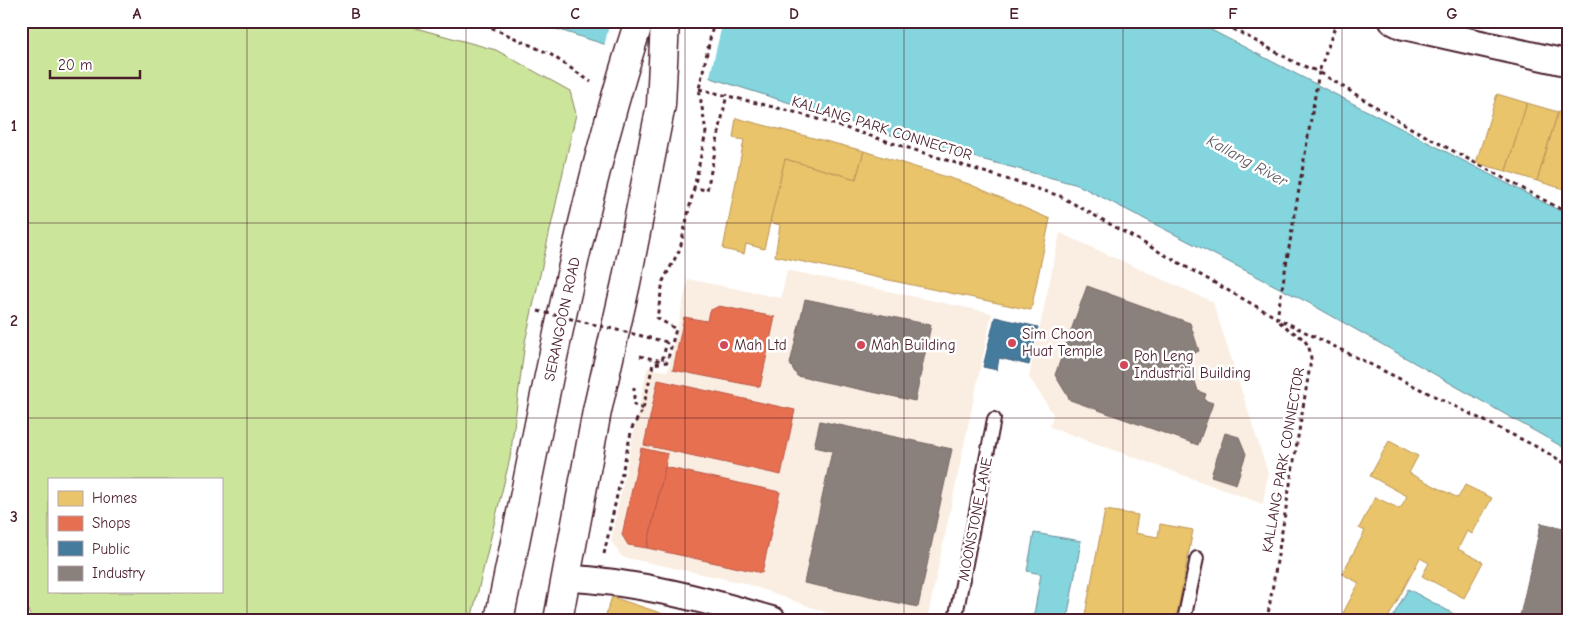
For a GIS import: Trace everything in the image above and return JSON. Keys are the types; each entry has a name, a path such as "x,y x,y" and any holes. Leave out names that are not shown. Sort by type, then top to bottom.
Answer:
{"main road":[{"name":"SERANGOON ROAD","path":"499,620 576,256 605,89 639,21"},
{"path":"558,620 597,410 626,283 661,105 666,21"}],"street":[{"path":"1392,21 1402,26 1568,63"},
{"path":"566,578 600,580 724,613 773,620"}],"lane":[{"name":"MOONSTONE LANE","path":"955,620 994,419"},
{"path":"1184,620 1197,558"}],"path":[{"path":"477,21 550,54 605,89"},
{"path":"600,580 632,428 643,409 653,364 667,362 676,330 656,318 663,281 680,249 706,132 699,88 714,21"},
{"path":"1219,21 1296,63 1319,72 1409,127 1568,213"},
{"path":"1278,318 1316,80 1337,21"},
{"name":"KALLANG PARK CONNECTOR","path":"699,88 798,113 1060,196 1278,318 1540,448 1568,465"},
{"path":"694,188 707,190 727,94"},
{"path":"538,311 667,342 662,360 640,356 639,364"},
{"name":"KALLANG PARK CONNECTOR","path":"1267,620 1311,360 1306,341 1278,318"},
{"path":"636,380 634,406 643,409"}],"shaded area":[{"path":"1060,233 1213,302 1268,473 1263,504 1050,427 1053,414 1029,377"},
{"path":"787,270 992,313 927,620 847,620 744,583 622,557 611,541 647,368 668,371 688,279 781,298"}],"green space":[{"path":"21,21 390,21 496,50 570,91 576,114 525,342 510,458 471,620 32,620 21,594"}],"water":[{"name":"Kallang River","path":"531,21 1194,21 1568,215 1568,450 1309,303 1078,185 891,135"},
{"path":"1034,533 1081,541 1067,620 1033,620 1041,574 1027,571"},
{"path":"1408,589 1465,620 1391,620"}],"pier":[{"path":"610,21 723,21 709,80 604,47"}],"building: Homes":[{"path":"1497,94 1527,103 1506,171 1476,163"},
{"path":"1527,103 1558,112 1537,181 1506,171"},
{"path":"1558,112 1568,115 1567,190 1537,181"},
{"path":"736,118 864,151 856,179 785,159 764,249 746,244 744,254 723,249 744,140 733,138"},
{"path":"864,151 969,184 1050,219 1031,310 775,256 780,225 770,222 785,159 856,179"},
{"path":"1389,441 1418,456 1409,473 1458,498 1465,485 1492,498 1472,534 1467,531 1458,549 1483,562 1464,598 1422,576 1429,563 1420,558 1387,620 1352,620 1353,618 1343,613 1359,583 1342,574 1365,531 1359,528 1375,497 1400,509 1407,496 1370,476"},
{"path":"1105,510 1138,515 1135,533 1158,537 1160,524 1193,530 1176,620 1084,620"},
{"path":"612,597 682,620 604,620"}],"building: Shops":[{"name":"Mah Ltd","path":"719,306 775,317 760,387 673,370 684,317 707,321 709,311"},
{"path":"658,380 795,410 781,475 644,445"},
{"path":"641,448 668,454 647,548 628,545 622,535"},
{"path":"665,467 780,492 762,573 647,548"}],"building: Public":[{"name":"Sim Choon Huat Temple","path":"995,317 1038,327 1029,365 999,358 997,370 983,367"}],"building: Industry":[{"name":"Poh Leng Industrial Building","path":"1087,286 1190,323 1199,351 1187,356 1198,391 1206,394 1204,400 1213,403 1198,445 1070,400 1055,375"},
{"name":"Mah Building","path":"805,299 931,325 915,401 797,376 790,364"},
{"path":"820,421 952,449 918,607 804,583 832,451 814,447"},
{"path":"1225,433 1239,437 1246,454 1236,484 1211,476"},
{"path":"1541,523 1568,529 1568,620 1519,620"}],"place":[{"name":"Sim Choon Huat Temple","path":"1012,343"},
{"name":"Mah Ltd","path":"724,345"},
{"name":"Mah Building","path":"861,345"},
{"name":"Poh Leng Industrial Building","path":"1124,365"}]}
